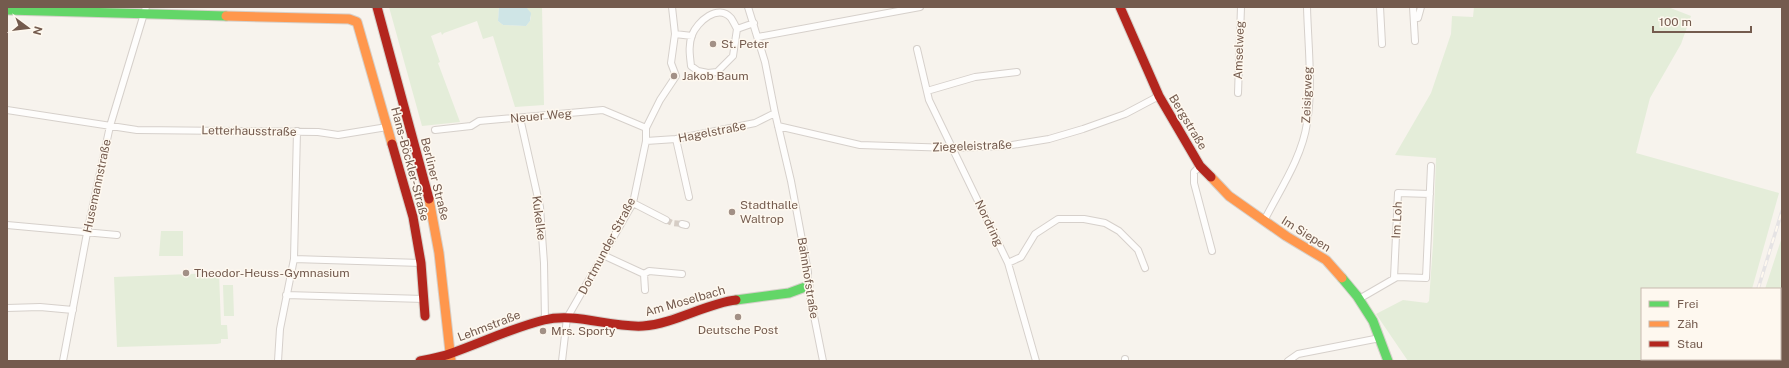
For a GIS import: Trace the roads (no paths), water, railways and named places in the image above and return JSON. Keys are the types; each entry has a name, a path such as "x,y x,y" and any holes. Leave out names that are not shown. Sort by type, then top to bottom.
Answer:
{"street":[{"name":"Berliner Straße","path":"377,7 430,202 440,253 451,358"},
{"path":"646,128 660,100 676,76 670,62 675,34 672,7"},
{"name":"Bahnhofstraße","path":"748,7 765,62 791,181 808,272 808,286 823,361"},
{"path":"758,37 920,7"},
{"name":"Bergstraße","path":"1120,7 1159,96 1200,166 1194,172 1194,183 1212,251"},
{"name":"Amselweg","path":"1238,93 1241,7"},
{"name":"Zeisigweg","path":"1264,221 1300,151 1307,124 1310,87 1306,7"},
{"path":"1380,7 1382,44"},
{"path":"1413,7 1415,41"},
{"path":"1414,18 1418,18 1421,7"},
{"path":"7,10 146,11"},
{"name":"Hans-Böckler-Straße","path":"146,11 349,19 357,22 413,217 421,263 425,316"},
{"name":"Husemannstraße","path":"63,361 87,233 110,126 146,11"},
{"path":"723,13 730,17 737,29 733,56 717,72 708,73 698,71 691,66 689,51 692,36 703,19 710,14 723,13"},
{"path":"737,29 754,23"},
{"path":"675,34 692,36"},
{"name":"Nordring","path":"917,49 929,100 1008,263 1036,361"},
{"path":"927,91 975,78 1017,72"},
{"name":"Ziegeleistraße","path":"778,126 860,145 952,148 1006,146 1049,139 1124,114 1159,96"},
{"name":"Letterhausstraße","path":"7,110 137,130 297,131 338,135 387,127"},
{"name":"Neuer Weg","path":"435,130 471,126 479,121 603,110 646,128"},
{"name":"Hagelstraße","path":"646,141 676,139 755,123 775,113"},
{"name":"Kukelke","path":"520,118 540,207 546,320"},
{"name":"Dortmunder Straße","path":"562,361 567,318 633,203 646,141 646,128"},
{"path":"278,361 280,329 294,259 297,131"},
{"path":"676,139 689,196"},
{"name":"Im Siepen","path":"1200,166 1229,196 1264,221 1326,260 1359,300 1373,321 1388,361"},
{"path":"1359,300 1397,276 1426,278 1431,166"},
{"name":"Im Loh","path":"1394,278 1398,192 1430,194"},
{"path":"633,203 666,220"},
{"path":"1008,263 1021,257 1035,234 1058,219 1084,218 1105,222 1119,232 1138,250 1145,268"},
{"path":"7,225 117,235"},
{"path":"604,255 644,274"},
{"path":"294,259 421,263"},
{"path":"644,274 649,271 682,274"},
{"path":"644,274 645,290"},
{"name":"Am Moselbach","path":"567,318 616,325 644,326 679,318 733,300 789,293 808,286"},
{"path":"286,295 424,299"},
{"path":"7,308 40,306 73,310"},
{"name":"Lehmstraße","path":"420,361 451,358 491,337 546,320 567,318"},
{"path":"1288,361 1298,354 1380,338"}],"tunnel":[{"path":"666,220 672,223 682,224"}],"railway":[{"path":"1758,288 1782,211"}],"place":[{"name":"St. Peter","path":"713,44"},
{"name":"Jakob Baum","path":"674,76"},
{"name":"Stadthalle Waltrop","path":"732,212"},
{"name":"Theodor-Heuss-Gymnasium","path":"186,273"},
{"name":"Deutsche Post","path":"738,317"},
{"name":"Mrs. Sporty","path":"543,331"}]}
